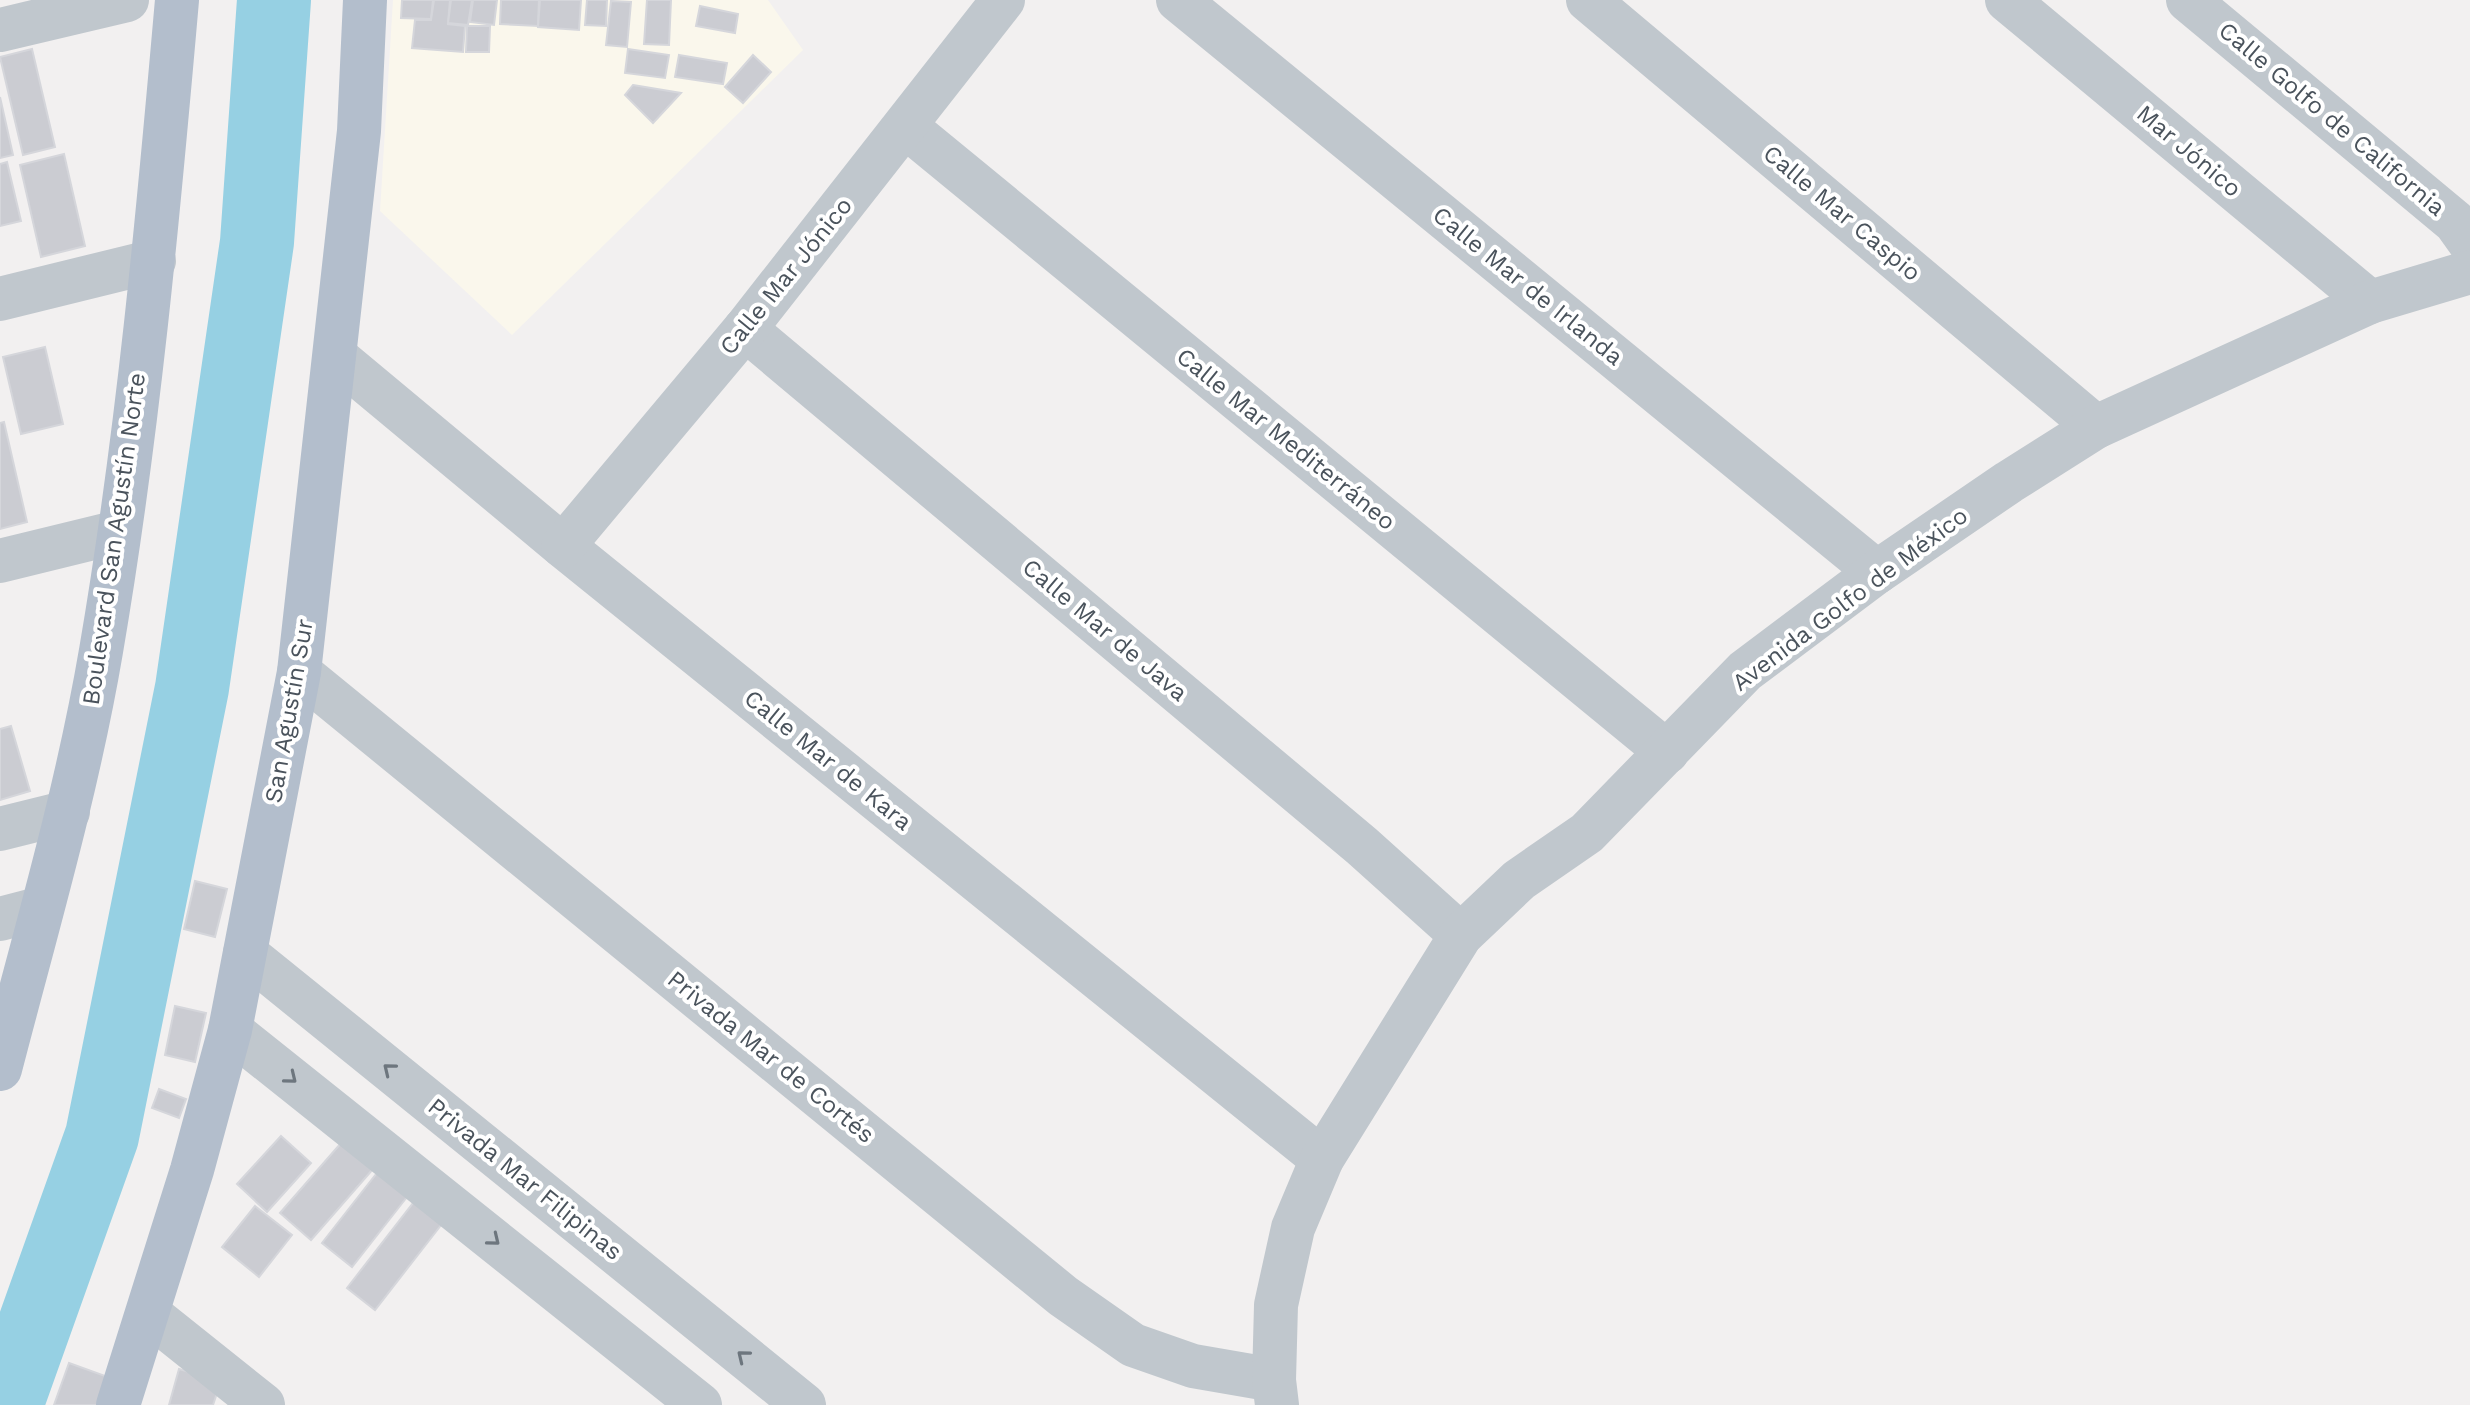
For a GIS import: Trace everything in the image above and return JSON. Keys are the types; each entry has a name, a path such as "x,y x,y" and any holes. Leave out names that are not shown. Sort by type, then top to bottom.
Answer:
{"main road":[{"name":"Boulevard San Agustín Norte","path":"0,1069 68,812 101,651 154,261 177,0"},
{"name":"San Agustín Sur","path":"118,1405 149,1314 230,1030 299,672 359,131 365,0"}],"street":[{"path":"0,30 127,0"},
{"name":"Calle Mar Jónico","path":"563,546 745,329 1003,0"},
{"name":"Calle Mar de Irlanda","path":"1178,0 1877,572"},
{"name":"Calle Mar Caspio","path":"1588,0 2096,427"},
{"name":"Mar Jónico","path":"2007,0 2370,302"},
{"name":"Calle Golfo de California","path":"2188,0 2465,222"},
{"name":"Calle Mar Mediterráneo","path":"905,126 1667,752"},
{"path":"2414,286 2465,222"},
{"path":"0,299 154,261"},
{"name":"Avenida Golfo de México","path":"1276,1392 1276,1305 1293,1228 1322,1159 1461,935 1519,880 1587,833 1745,671 1877,572 2096,427 2370,302 2414,286 2470,272"},
{"name":"Calle Mar de Java","path":"745,329 1362,846 1461,935"},
{"name":"Calle Mar de Kara","path":"336,357 563,546 1322,1159"},
{"path":"0,561 118,532"},
{"name":"Privada Mar de Cortés","path":"299,672 1063,1296 1133,1345 1276,1392"},
{"path":"0,829 68,812"},
{"path":"0,919 42,908"},
{"name":"Privada Mar Filipinas","path":"245,953 804,1405"},
{"path":"230,1030 700,1405"},
{"path":"149,1314 263,1405"}],"shaded area":[{"path":"393,0 768,0 803,50 512,335 380,211"}],"building":[{"path":"402,0 433,0 431,19 401,18"},
{"path":"434,0 450,0 448,24 465,26 463,52 412,48 415,20 431,20"},
{"path":"451,0 472,0 468,25 448,23"},
{"path":"473,0 497,0 494,25 470,22"},
{"path":"501,0 539,0 538,26 500,24"},
{"path":"540,0 581,0 579,30 538,27"},
{"path":"587,0 607,0 606,26 585,25"},
{"path":"647,0 671,0 669,45 644,44"},
{"path":"611,1 631,2 627,47 606,45"},
{"path":"700,6 738,14 735,33 696,26"},
{"path":"467,26 490,26 489,52 466,52"},
{"path":"32,49 55,147 23,155 0,57"},
{"path":"628,49 669,55 665,78 625,73"},
{"path":"679,55 727,63 723,84 675,77"},
{"path":"753,55 771,72 743,103 725,87"},
{"path":"633,85 681,93 653,123 625,95"},
{"path":"0,97 13,155 0,158"},
{"path":"64,154 85,246 41,257 20,165"},
{"path":"7,162 21,221 0,226 0,164"},
{"path":"45,347 63,424 21,434 3,357"},
{"path":"4,422 27,522 0,529 0,423"},
{"path":"11,726 30,791 0,800 0,729"},
{"path":"195,881 227,889 215,937 184,929"},
{"path":"175,1006 206,1013 195,1062 165,1055"},
{"path":"159,1089 186,1099 179,1118 152,1108"},
{"path":"281,1136 311,1163 267,1212 237,1184"},
{"path":"342,1142 373,1169 311,1240 280,1213"},
{"path":"377,1173 407,1197 352,1267 322,1243"},
{"path":"417,1198 445,1220 375,1310 347,1288"},
{"path":"255,1206 292,1235 259,1277 222,1247"},
{"path":"69,1363 108,1377 98,1405 54,1405"},
{"path":"179,1369 221,1381 213,1405 169,1405"}],"waterway":[{"path":"6,1405 102,1136 192,688 257,242 274,0"}]}
